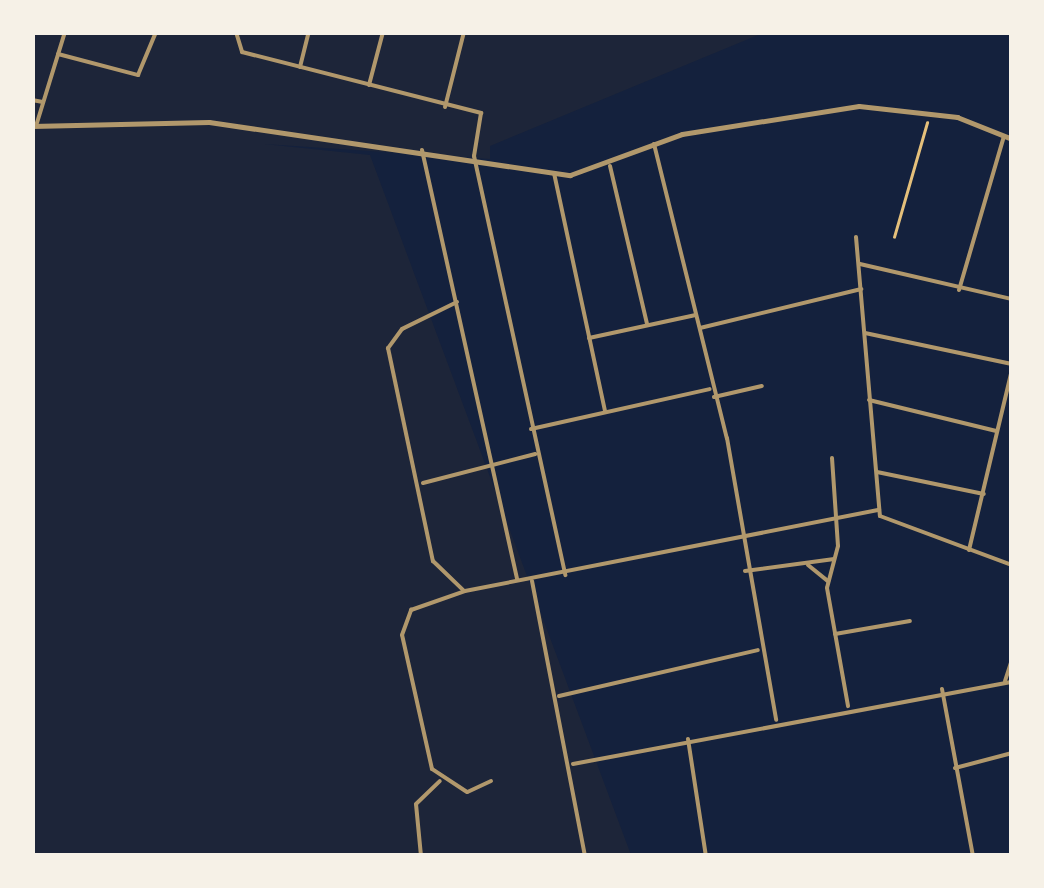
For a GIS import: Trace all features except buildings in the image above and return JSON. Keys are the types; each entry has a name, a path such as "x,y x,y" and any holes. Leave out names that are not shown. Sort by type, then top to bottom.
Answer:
{"street":[{"path":"65,32 34,126 209,122 474,156 554,173 610,166 654,143 848,107 930,115 1008,138 959,290"},
{"path":"58,54 138,75 156,32"},
{"path":"236,32 242,52 483,117 474,156 535,454 565,574"},
{"path":"300,67 310,32"},
{"path":"369,85 383,32"},
{"path":"445,107 464,32"},
{"path":"32,100 43,102"},
{"path":"654,143 700,328 758,650 776,720"},
{"path":"422,150 518,581"},
{"path":"610,166 647,324"},
{"path":"554,173 605,411"},
{"path":"856,237 879,510 892,528 1012,565"},
{"path":"860,264 959,290 1012,299"},
{"path":"700,328 862,288"},
{"path":"457,302 389,341 436,570 465,591"},
{"path":"588,338 695,315"},
{"path":"865,333 1012,367 969,550"},
{"path":"714,397 762,386"},
{"path":"531,429 710,389"},
{"path":"869,400 998,432"},
{"path":"421,484 535,454"},
{"path":"832,458 837,518 828,580 848,706"},
{"path":"876,472 984,494"},
{"path":"440,781 403,622 411,610 465,591 879,510"},
{"path":"745,572 834,559"},
{"path":"805,564 828,580"},
{"path":"532,580 573,764 586,856"},
{"path":"835,634 910,621"},
{"path":"559,696 758,650"},
{"path":"573,764 848,706 1008,682 1012,658"},
{"path":"942,689 973,856"},
{"path":"688,739 706,856"},
{"path":"955,768 1012,754"},
{"path":"440,781 467,792 491,781"},
{"path":"420,856 416,804 440,781"}],"path":[{"path":"894,237 930,115"}],"shaded area":[{"path":"32,33 763,33 490,146 490,159 264,144 370,155 631,855 33,855"}]}
